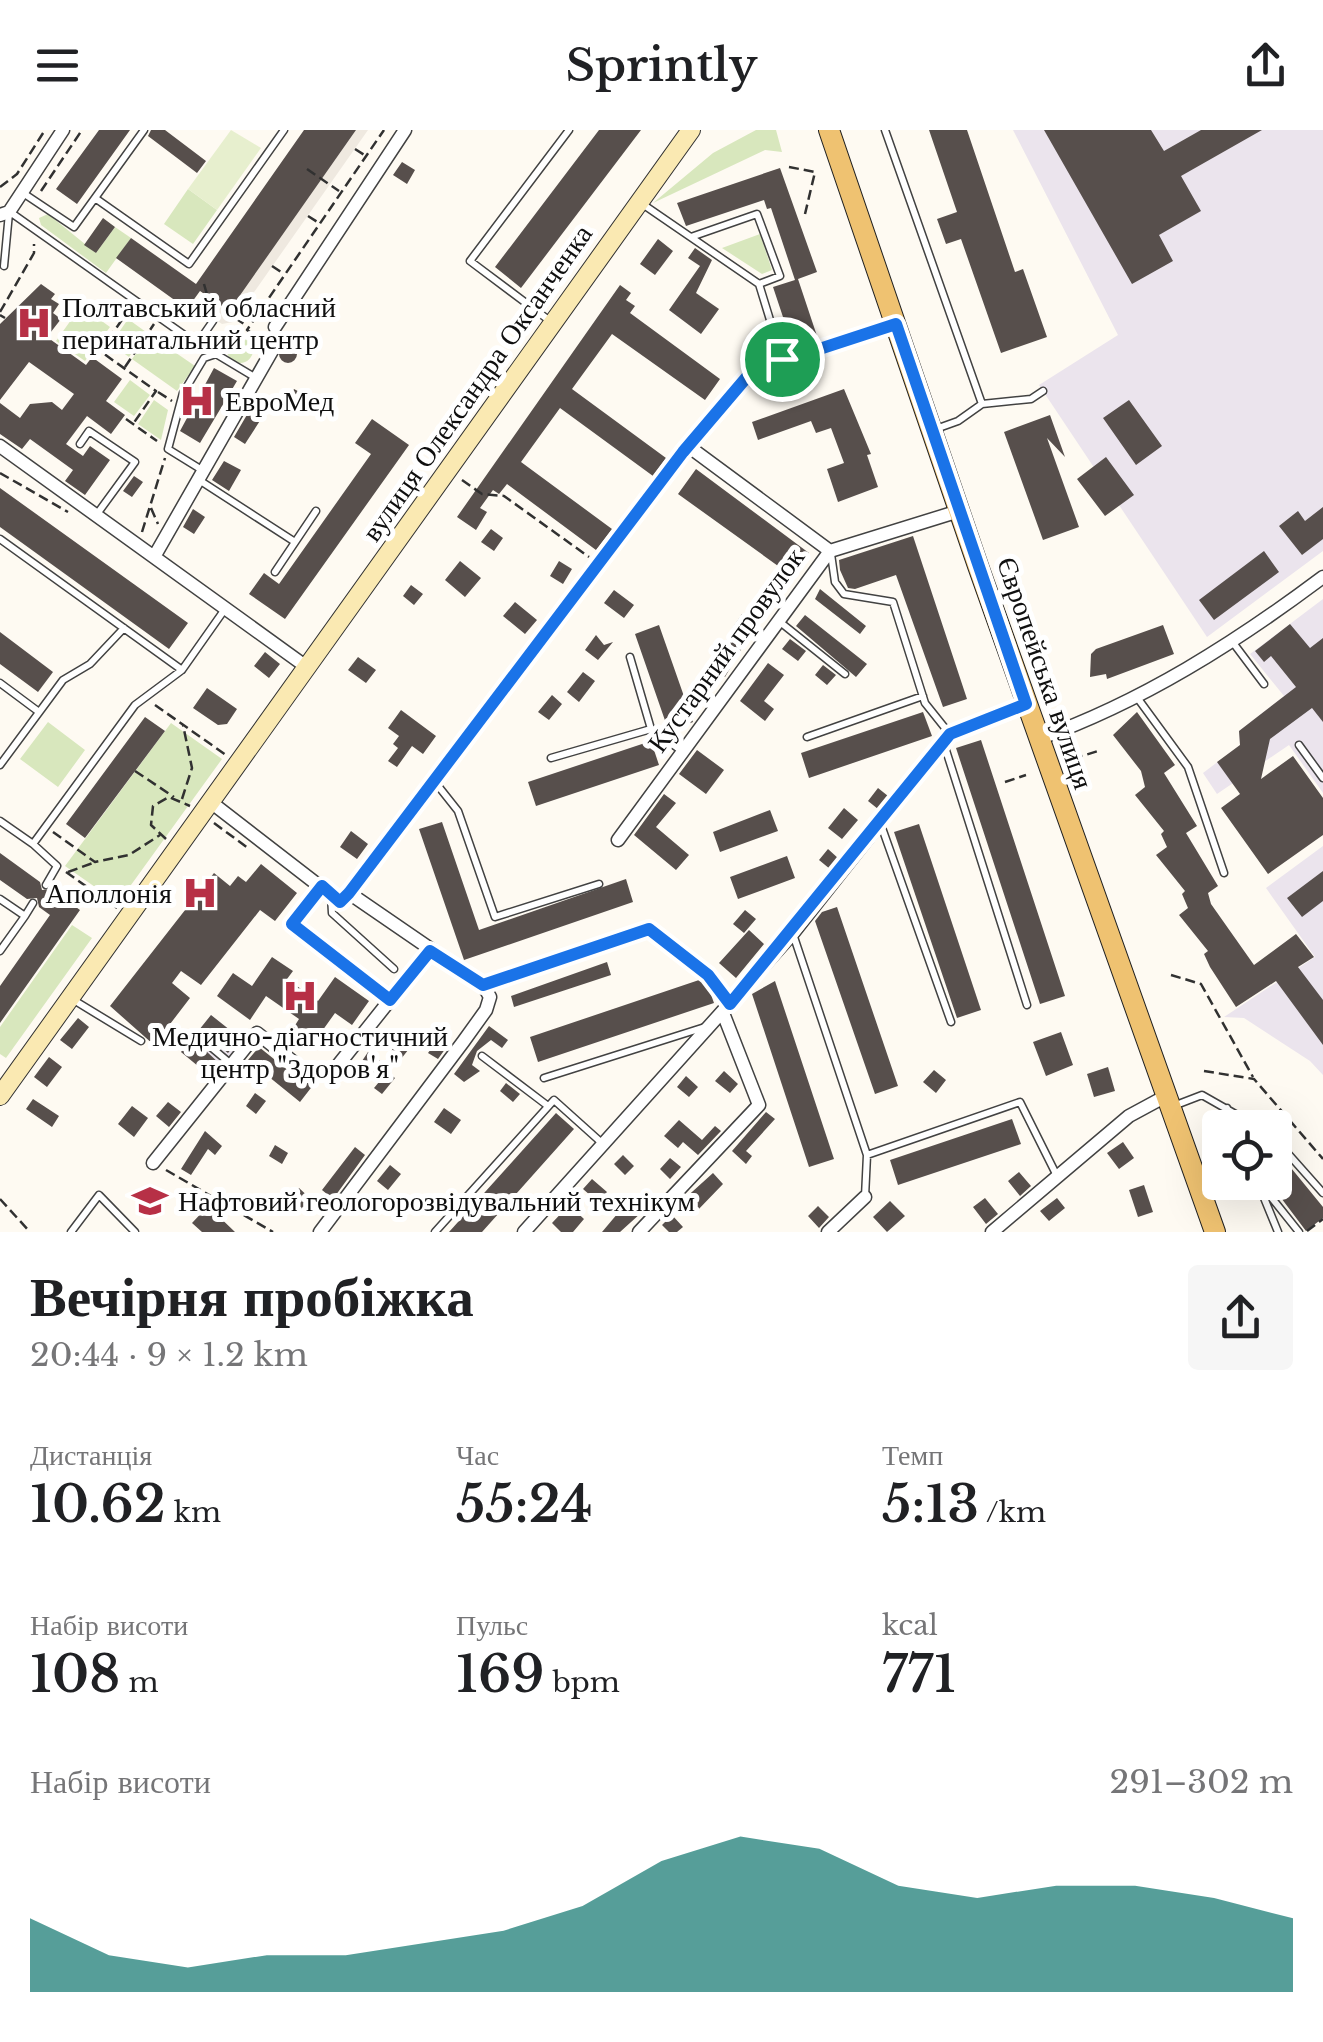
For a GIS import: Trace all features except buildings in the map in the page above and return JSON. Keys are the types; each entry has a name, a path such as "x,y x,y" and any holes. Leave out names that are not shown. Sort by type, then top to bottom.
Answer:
{"main road":[{"name":"вулиця Олександра Оксанченка","path":"3,1085 212,803 692,130"},
{"path":"678,148 702,130"},
{"name":"Європейська вулиця","path":"827,132 1215,1232"}],"street":[{"path":"5,214 63,130"},
{"path":"275,327 406,130"},
{"path":"212,803 340,902 688,446 752,371 896,324"},
{"path":"154,556 273,349"},
{"path":"0,446 308,668"},
{"path":"688,446 830,550"},
{"name":"Кустарний провулок","path":"618,840 830,550 959,511"},
{"path":"1038,739 1080,724 1234,644 1323,577"},
{"path":"524,1232 792,933 946,738 1026,704"},
{"path":"153,1163 257,1033 306,1072 335,1069 390,1000 292,924 326,890"},
{"path":"320,1232 486,1010 490,998 483,985 349,893"},
{"path":"639,1232 759,1105 722,1014"},
{"path":"992,1232 1129,1116 1168,1102"},
{"path":"828,1232 865,1198"}],"lane":[{"path":"22,192 74,227 144,130"},
{"path":"95,198 189,264 284,130"},
{"path":"553,324 470,261 570,130"},
{"path":"885,130 982,404"},
{"path":"640,202 759,284 782,359"},
{"path":"4,266 5,214"},
{"path":"5,214 197,344 213,320"},
{"path":"690,237 757,214 780,276 759,284"},
{"path":"256,378 216,354 204,358 179,406 168,449 295,542"},
{"path":"932,430 958,421 982,404 1031,399 1043,391"},
{"path":"80,444 89,432 134,462 96,516"},
{"path":"275,572 316,511"},
{"path":"0,539 182,670"},
{"path":"830,550 836,582 844,594 893,602 923,696 946,738 1027,1005"},
{"path":"33,844 144,698 182,670 225,608"},
{"path":"779,621 844,674"},
{"path":"0,765 63,680 90,664 124,628"},
{"path":"1234,644 1264,684"},
{"path":"630,656 651,729 682,751"},
{"path":"0,683 39,712"},
{"path":"1136,695 1188,766 1224,873"},
{"path":"807,737 923,696"},
{"path":"550,758 651,729"},
{"path":"1299,745 1323,778"},
{"path":"434,781 458,811 495,917 599,884"},
{"path":"0,821 57,866 46,886"},
{"path":"880,822 951,1022"},
{"path":"326,890 332,913 394,969"},
{"path":"0,899 24,916"},
{"path":"0,951 33,904"},
{"path":"483,985 649,929"},
{"path":"792,933 867,1154 865,1198"},
{"path":"71,998 141,1042"},
{"path":"544,1078 722,1014"},
{"path":"199,1038 232,1064"},
{"path":"482,1056 548,1106"},
{"path":"1168,1102 1202,1095 1231,1110"},
{"path":"435,1232 554,1100 604,1144"},
{"path":"867,1154 1020,1102 1058,1177"},
{"path":"1292,1158 1323,1193"},
{"path":"71,1232 100,1196 135,1232"},
{"path":"1264,1200 1278,1232"},
{"path":"1273,1200 1302,1232"}],"path":[{"path":"0,187 17,174 46,130"},
{"path":"249,327 384,130"},
{"path":"355,149 366,156"},
{"path":"789,167 815,172 805,214"},
{"path":"308,169 341,193"},
{"path":"308,216 320,224"},
{"path":"272,266 285,274"},
{"path":"1,316 22,276"},
{"path":"204,284 213,320"},
{"path":"136,300 100,351 179,406"},
{"path":"124,368 160,316"},
{"path":"235,318 273,349"},
{"path":"98,361 103,353"},
{"path":"133,424 156,391"},
{"path":"126,419 168,449 140,538"},
{"path":"0,472 77,516 96,516"},
{"path":"458,477 482,494 504,496 598,564"},
{"path":"151,507 164,538"},
{"path":"144,698 228,756"},
{"path":"182,800 192,768 183,725"},
{"path":"1073,759 1100,750"},
{"path":"135,771 191,807"},
{"path":"1006,782 1026,776"},
{"path":"167,840 151,825 153,806 163,798 176,798"},
{"path":"46,826 95,862"},
{"path":"67,873 95,862 129,856 160,834"},
{"path":"57,866 118,909"},
{"path":"649,929 708,975 722,1014"},
{"path":"390,1000 430,951"},
{"path":"1171,975 1202,984 1254,1079 1323,1158"},
{"path":"1204,1071 1254,1079"},
{"path":"153,1163 273,1232"},
{"path":"0,1199 30,1232"},
{"path":"1302,1232 1323,1219"}],"shaded area":[{"path":"356,130 368,130 233,322 222,324 204,312 211,299 229,310"},
{"path":"1013,130 1323,130 1323,551 1207,637 1039,385 1118,335"},
{"path":"1323,599 1323,793 1289,745 1217,794 1203,773 1240,745 1239,731 1284,696 1250,654"},
{"path":"1323,846 1323,1075 1310,1061 1244,1018 1224,1017 1315,957 1266,888"},
{"path":"211,1015 244,1041 213,1078 181,1052"}],"green space":[{"path":"231,130 261,148 217,210 188,189"},
{"path":"756,130 776,130 782,152 765,150 653,203 713,153"},
{"path":"188,189 217,210 193,244 164,224"},
{"path":"48,214 96,253 115,227 131,238 106,273 41,225 39,218"},
{"path":"760,234 772,270 762,274 722,248"},
{"path":"81,306 110,327 85,361 56,341"},
{"path":"128,319 146,332 129,357 111,344"},
{"path":"150,335 195,366 177,391 132,359"},
{"path":"240,337 249,341 253,350 249,359 240,363 231,359 227,350 231,341"},
{"path":"130,380 150,395 134,416 114,402"},
{"path":"154,400 168,410 161,440 138,424"},
{"path":"48,722 85,750 58,787 20,759"},
{"path":"171,723 222,759 118,903 65,866"},
{"path":"72,925 92,938 6,1058 0,1054 0,1027"}],"place":[{"name":"Полтавський обласний перинатальний центр","path":"34,323"},
{"name":"ЕвроМед","path":"197,401"},
{"name":"Аполлонія","path":"200,893"},
{"name":"Медично-діагностичний центр \"Здоров'я\"","path":"300,996"},
{"name":"Нафтовий геологорозвідувальний технікум","path":"150,1201"}],"route":[{"path":"896,324 1026,704 950,734 792,933 730,1004 708,975 649,929 483,985 430,951 390,1000 292,924 322,886 340,902 349,893 712,416 752,371 782,359 896,324"}]}
